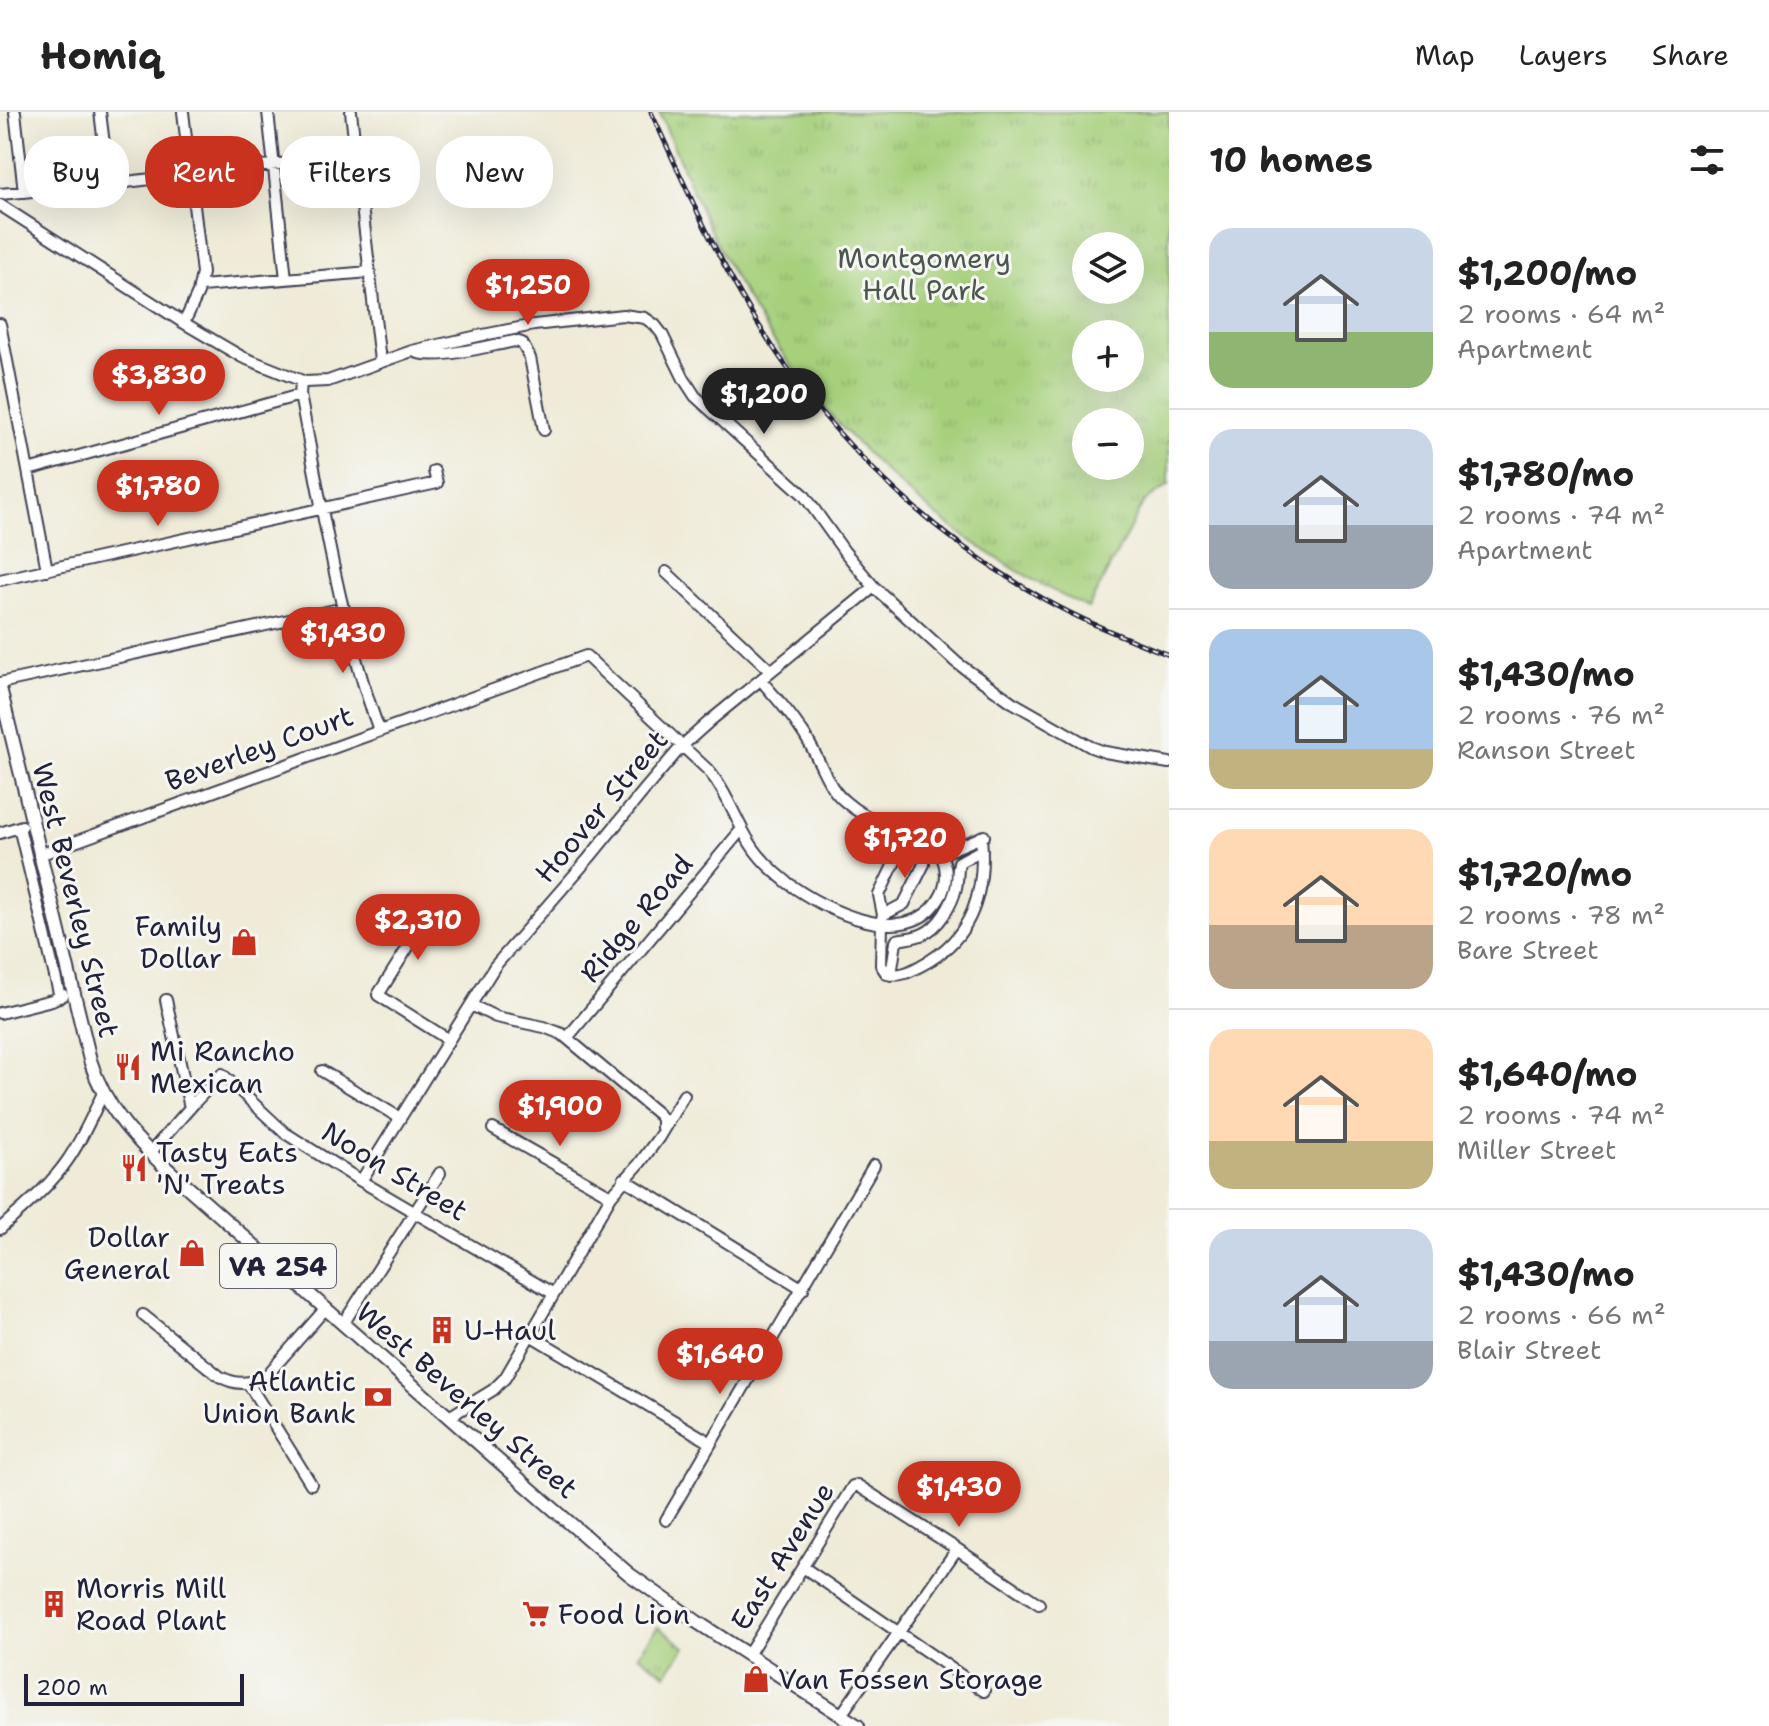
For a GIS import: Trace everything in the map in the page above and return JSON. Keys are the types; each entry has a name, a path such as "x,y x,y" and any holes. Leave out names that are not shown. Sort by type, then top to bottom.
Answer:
{"main road":[{"name":"West Beverley Street","path":"0,686 25,825 39,855 66,994 103,1093 128,1130 150,1153 629,1574 858,1726"}],"street":[{"path":"0,194 24,192 15,112"},
{"path":"100,112 103,136"},
{"path":"183,112 186,136"},
{"path":"268,112 286,279"},
{"path":"351,112 354,136"},
{"path":"264,166 280,164"},
{"path":"0,205 242,357 312,383 328,381 412,351 534,325 616,315 650,321 659,330 695,396 804,495 874,587 957,663 1023,709 1091,747 1169,763"},
{"path":"184,323 201,286 194,208"},
{"path":"362,208 380,361"},
{"path":"201,286 370,272"},
{"path":"0,324 47,570"},
{"path":"412,351 430,356 515,341 522,343 530,358 544,430"},
{"path":"301,381 300,395 344,608 362,683 379,730"},
{"path":"28,470 300,395"},
{"path":"0,580 437,483 434,471"},
{"path":"666,572 771,671"},
{"name":"Hoover Street","path":"361,1181 501,960 682,746 874,587"},
{"path":"0,686 344,608"},
{"name":"Beverley Court","path":"39,855 586,656 682,746"},
{"path":"682,746 708,770 723,790 750,843 788,883 841,912 894,925 911,922 926,914 944,891 946,877 941,854 914,829 872,818 838,796 798,724 761,680"},
{"path":"0,833 25,825"},
{"name":"West Beverley Street","path":"25,825 66,994"},
{"name":"Ridge Road","path":"567,1038 742,829"},
{"path":"927,844 899,853 879,895 881,965 891,975 901,975 942,953 960,934 971,916 980,888 983,836 941,854"},
{"path":"882,921 904,904 925,861 927,844"},
{"path":"891,975 897,940 926,933 939,921 953,897 959,862 982,850"},
{"path":"430,912 378,995 449,1040"},
{"path":"0,1013 66,994"},
{"path":"150,1153 190,1108 166,1000"},
{"path":"449,1417 501,1384 611,1196 640,1163 661,1133 663,1124 658,1114 567,1038 544,1027 504,1019 471,1005"},
{"path":"322,1071 400,1118"},
{"name":"Noon Street","path":"190,1108 222,1074 285,1133 554,1294"},
{"path":"0,1229 66,1163 103,1093"},
{"path":"662,1128 684,1095"},
{"path":"493,1129 611,1196"},
{"path":"666,1520 874,1165"},
{"path":"343,1324 440,1173"},
{"path":"624,1179 803,1289"},
{"path":"143,1315 223,1379 248,1383 268,1374 326,1308"},
{"path":"530,1335 711,1443"},
{"path":"248,1383 311,1484"},
{"name":"East Avenue","path":"748,1655 853,1486 858,1485 957,1549"},
{"path":"841,1715 957,1549 1039,1604"},
{"path":"803,1567 984,1691"}],"green space":[{"name":"Montgomery Hall Park","path":"659,112 1169,112 1169,485 1144,502 1088,608 1030,578 976,544 924,505 876,463 832,416 755,313 698,203"},
{"path":"658,1627 685,1647 666,1674 638,1655"}],"railway":[{"path":"651,112 717,252 770,343 801,387 871,467 910,504 996,570 1073,614 1169,655"}],"place":[{"name":"Family Dollar","path":"244,942"},
{"name":"Mi Rancho Mexican","path":"128,1067"},
{"name":"Tasty Eats 'N' Treats","path":"134,1168"},
{"name":"Dollar General","path":"192,1253"},
{"name":"U-Haul","path":"442,1330"},
{"name":"Atlantic Union Bank","path":"378,1397"},
{"name":"Morris Mill Road Plant","path":"54,1604"},
{"name":"Food Lion","path":"536,1614"},
{"name":"Van Fossen Storage","path":"756,1679"}]}
